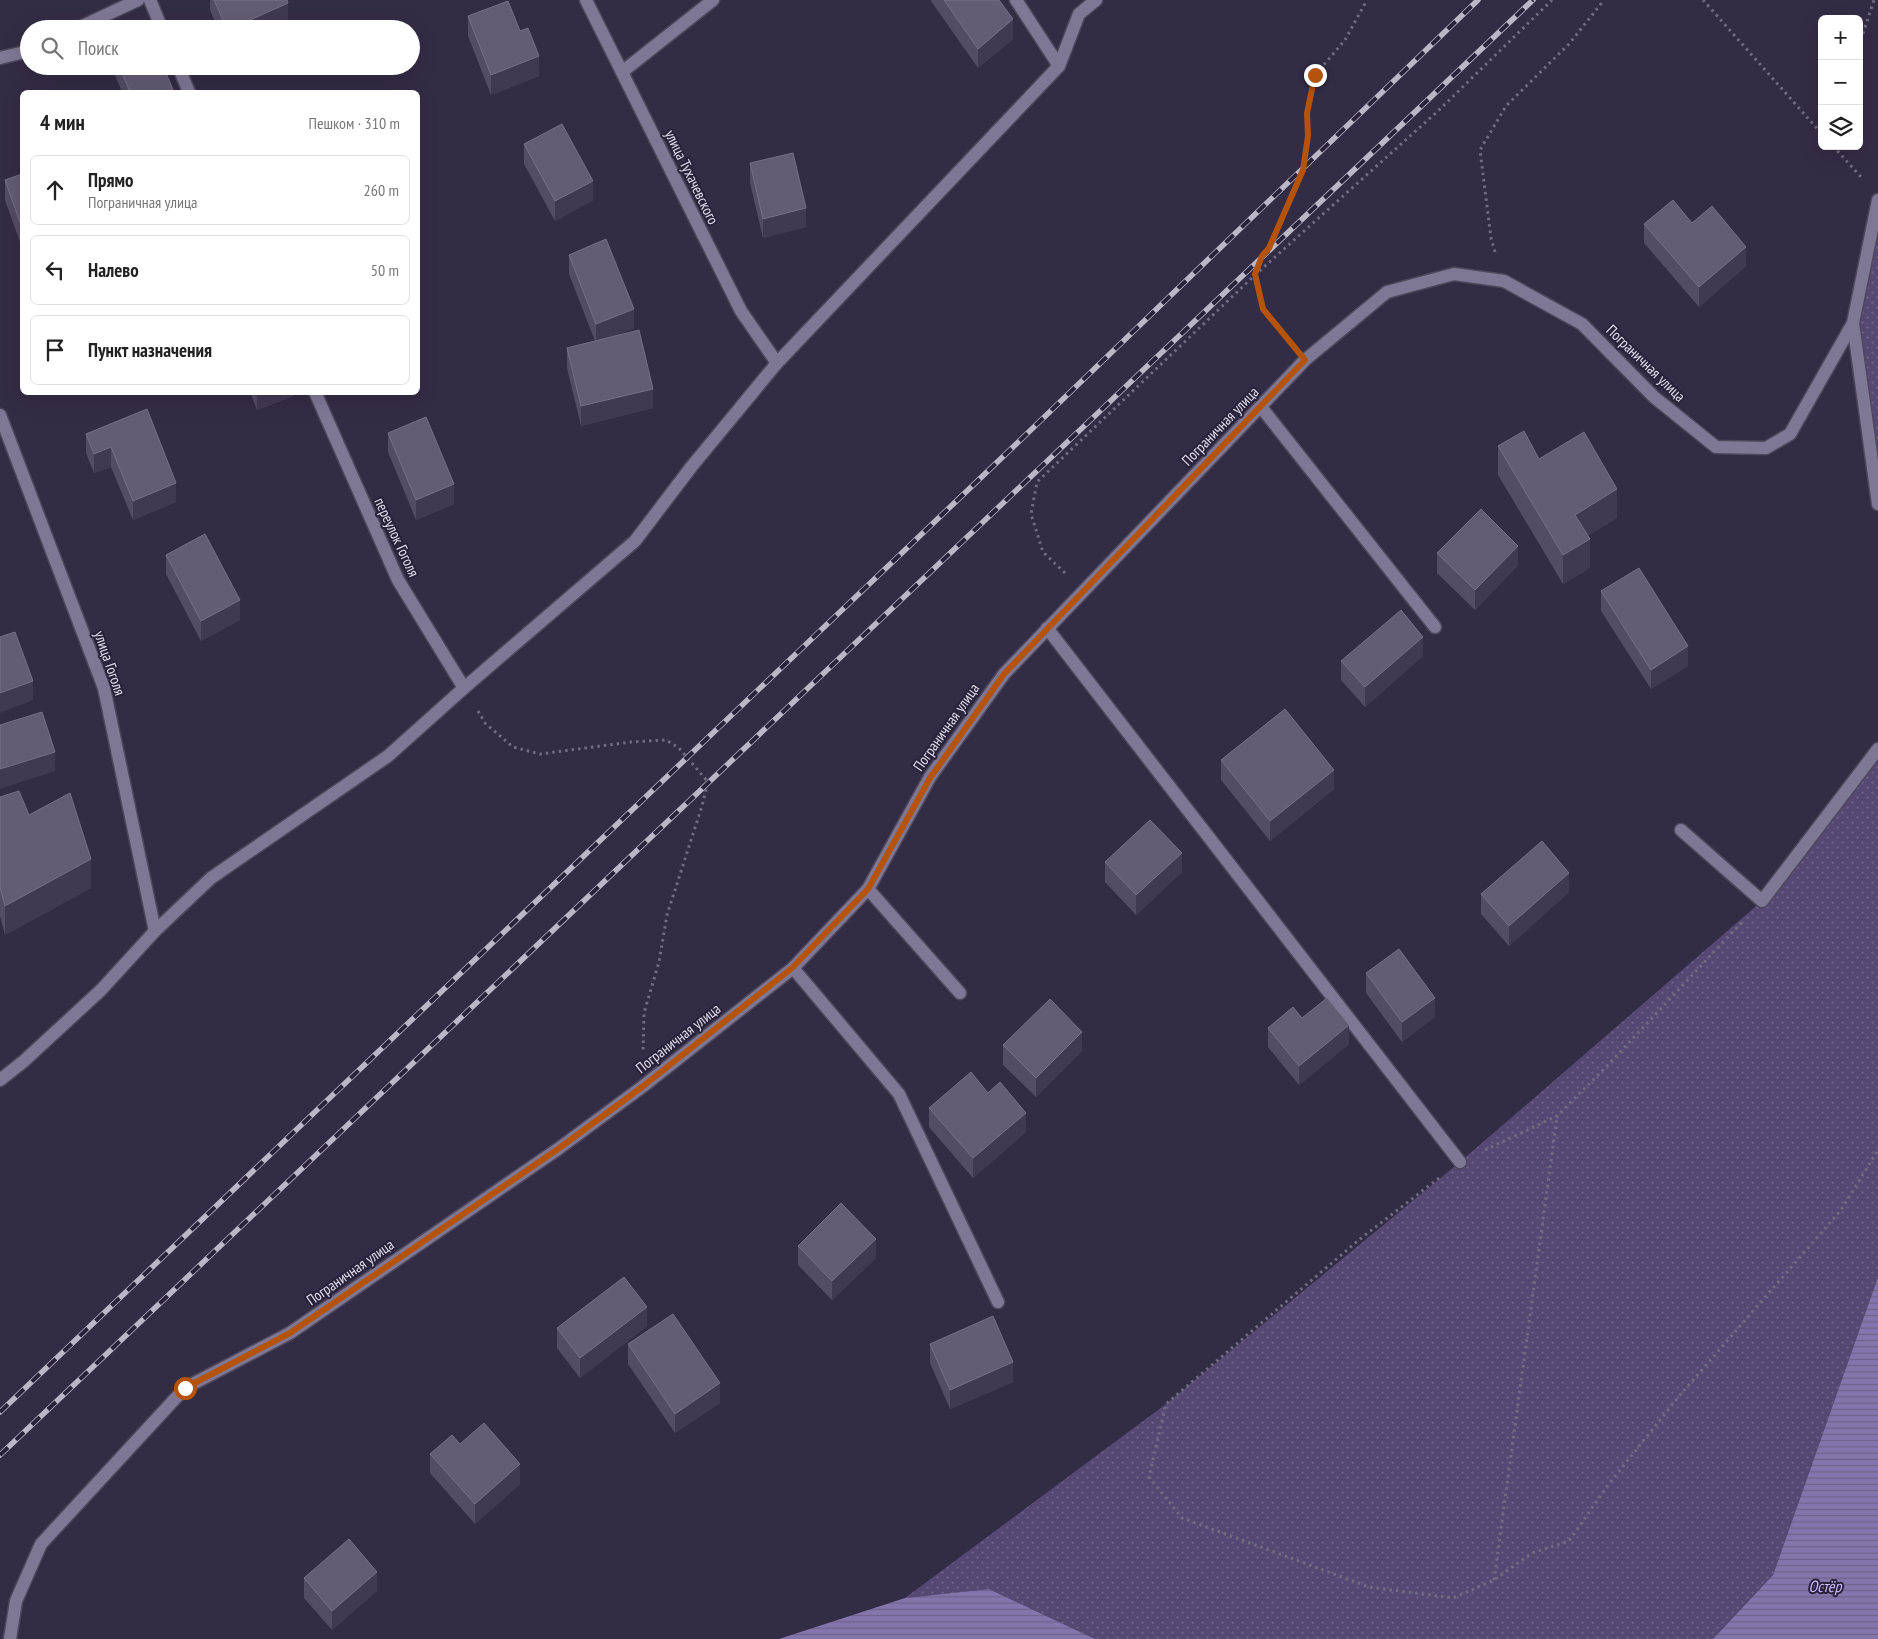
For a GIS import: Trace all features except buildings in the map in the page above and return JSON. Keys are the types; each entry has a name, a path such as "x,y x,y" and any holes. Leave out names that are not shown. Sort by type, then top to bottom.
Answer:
{"street":[{"path":"95,20 138,0"},
{"path":"150,0 158,20"},
{"name":"улица Тухачевского","path":"586,0 741,311 777,363"},
{"path":"622,72 713,0"},
{"path":"1016,0 1059,66"},
{"path":"0,1080 24,1062 101,990 155,931 211,878 388,756 635,541 692,466 777,363 1059,66 1079,14 1096,0"},
{"path":"0,58 20,53"},
{"path":"182,75 188,90"},
{"name":"Пограничная улица","path":"10,1639 16,1601 41,1544 185,1388 290,1333 558,1149 642,1087 792,968 868,889 930,778 1004,674 1305,360 1387,292 1454,274 1504,281 1582,324 1654,397 1716,447 1766,448 1790,434 1853,323 1878,200"},
{"path":"1853,323 1878,504"},
{"name":"переулок Гоголя","path":"316,395 398,580 464,688"},
{"path":"1261,407 1436,627"},
{"name":"улица Гоголя","path":"0,415 104,688 155,931"},
{"path":"1047,628 1460,1162"},
{"path":"1681,830 1762,901 1878,749"},
{"path":"868,889 960,993"},
{"path":"792,968 899,1094 998,1302"}],"path":[{"path":"1305,360 1263,309 1255,274 1262,256 1269,248 1303,170 1308,136 1307,113 1315,75 1345,40 1367,0"},
{"path":"1090,584 1064,572 1043,552 1031,514 1037,482 1255,274 1438,110 1552,0"},
{"path":"1504,281 1491,238 1480,150 1506,106 1569,44 1604,0"},
{"path":"1703,0 1818,129"},
{"path":"1863,34 1874,0"},
{"path":"1837,150 1865,181"},
{"path":"464,688 485,723 513,747 540,754 631,742 666,740 679,748 708,782 667,915 659,962 644,1013 642,1087"},
{"path":"1762,901 1607,1066 1557,1116 1460,1162 1360,1238 1166,1404 1149,1477 1182,1518 1369,1587 1454,1598 1494,1580 1532,1553 1569,1541 1608,1485 1680,1394 1841,1210 1878,1150"},
{"path":"1494,1580 1557,1116"}],"shaded area":[{"path":"1878,200 1878,504 1853,323"},
{"path":"1878,749 1878,1277 1773,1575 1713,1639 1095,1639 989,1589 905,1598 1166,1404 1460,1162 1762,901"}],"water":[{"name":"Остёр","path":"1878,1277 1878,1639 1713,1639 1773,1575"},
{"path":"989,1589 1095,1639 779,1639 905,1598"}],"railway":[{"path":"0,1412 1011,449 1478,0"},
{"path":"0,1455 1533,0"}],"route":[{"path":"185,1388 290,1333 558,1149 642,1087 792,968 868,889 930,778 1004,674 1305,360 1263,309 1255,274 1262,256 1269,248 1303,170 1308,136 1307,113 1315,75"}]}
